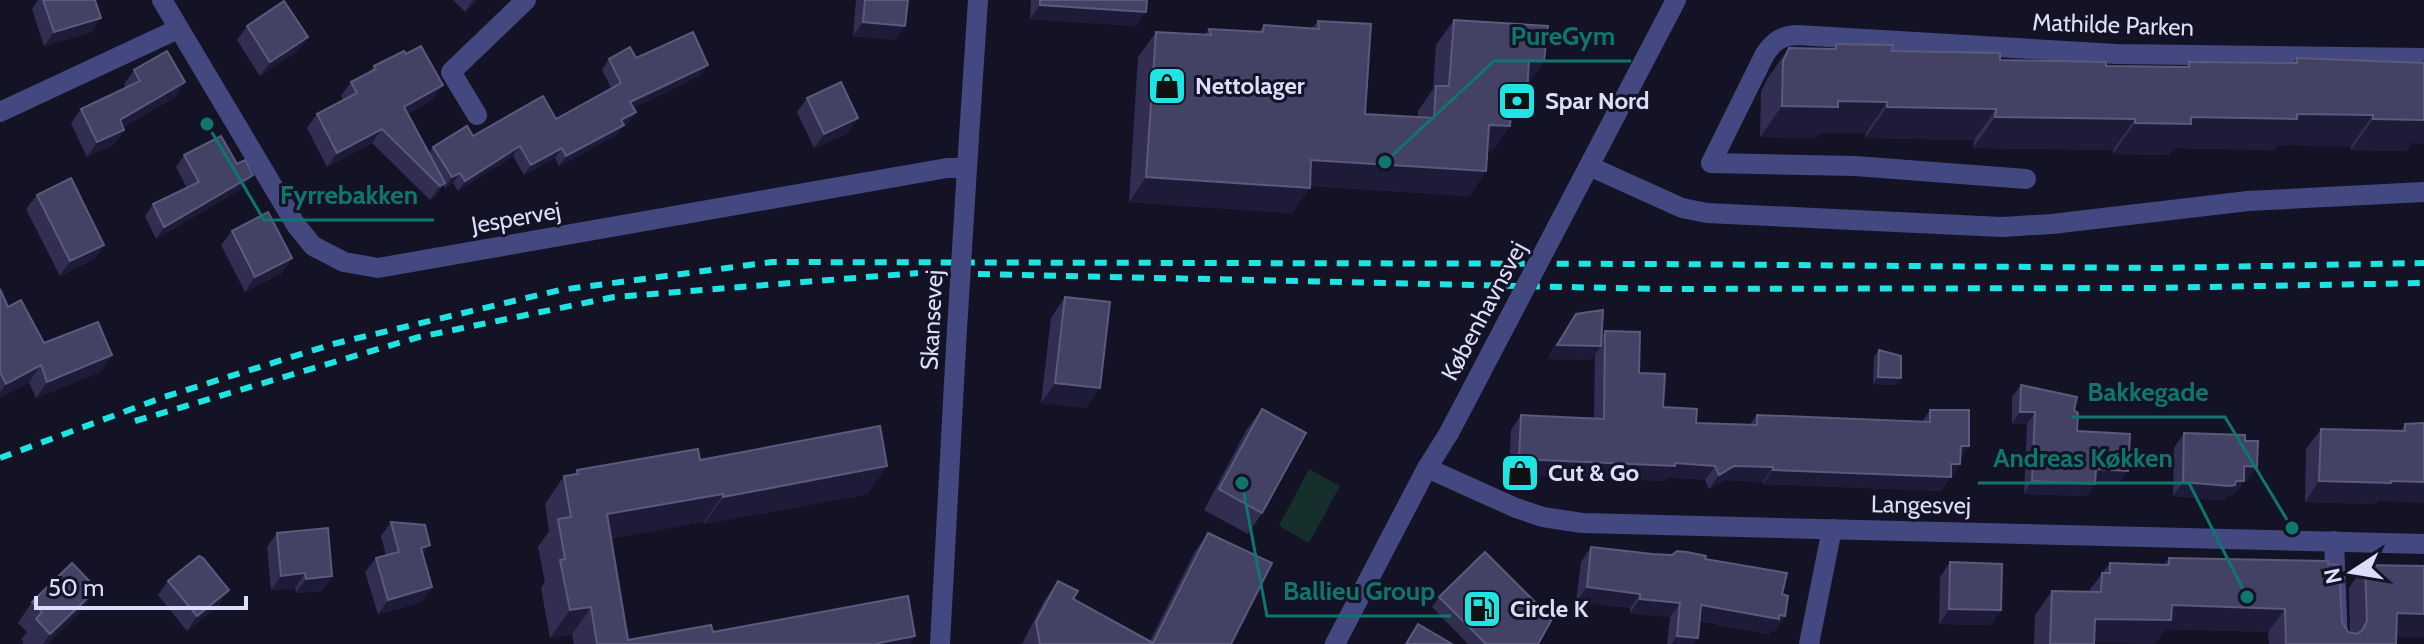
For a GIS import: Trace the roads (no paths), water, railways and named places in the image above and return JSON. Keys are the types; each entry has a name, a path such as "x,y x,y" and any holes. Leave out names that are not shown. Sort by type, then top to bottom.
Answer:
{"street":[{"name":"Jespervej","path":"162,0 296,225 313,246 344,262 378,268 947,168 967,168"},
{"path":"477,115 451,72 526,0"},
{"name":"Skansevej","path":"940,644 978,0"},
{"name":"Københavnsvej","path":"1335,644 1676,0"},
{"path":"0,112 178,29"},
{"name":"Mathilde Parken","path":"2026,179 1855,166 1711,163 1765,54 1783,36 1910,40 2116,54 2424,58"},
{"path":"1589,166 1682,208 1707,213 2002,227 2248,201 2424,192"},
{"name":"Langesvej","path":"1427,468 1516,508 1543,517 1582,523 2424,544"},
{"path":"1809,644 1832,529"},
{"path":"2334,541 2338,644"}],"railway":[{"path":"0,458 164,397 333,344 560,290 772,262 2161,268 2424,263"},
{"path":"135,421 419,337 614,297 918,273"},
{"path":"978,274 1657,289 2149,288 2424,283"}],"place":[{"name":"Nettolager","path":"1167,86"},
{"name":"Spar Nord","path":"1517,101"},
{"name":"Fyrrebakken","path":"207,124"},
{"name":"PureGym","path":"1385,162"},
{"name":"Cut & Go","path":"1520,473"},
{"name":"Ballieu Group","path":"1242,483"},
{"name":"Bakkegade","path":"2292,528"},
{"name":"Andreas Køkken","path":"2247,597"},
{"name":"Circle K","path":"1482,609"}]}
